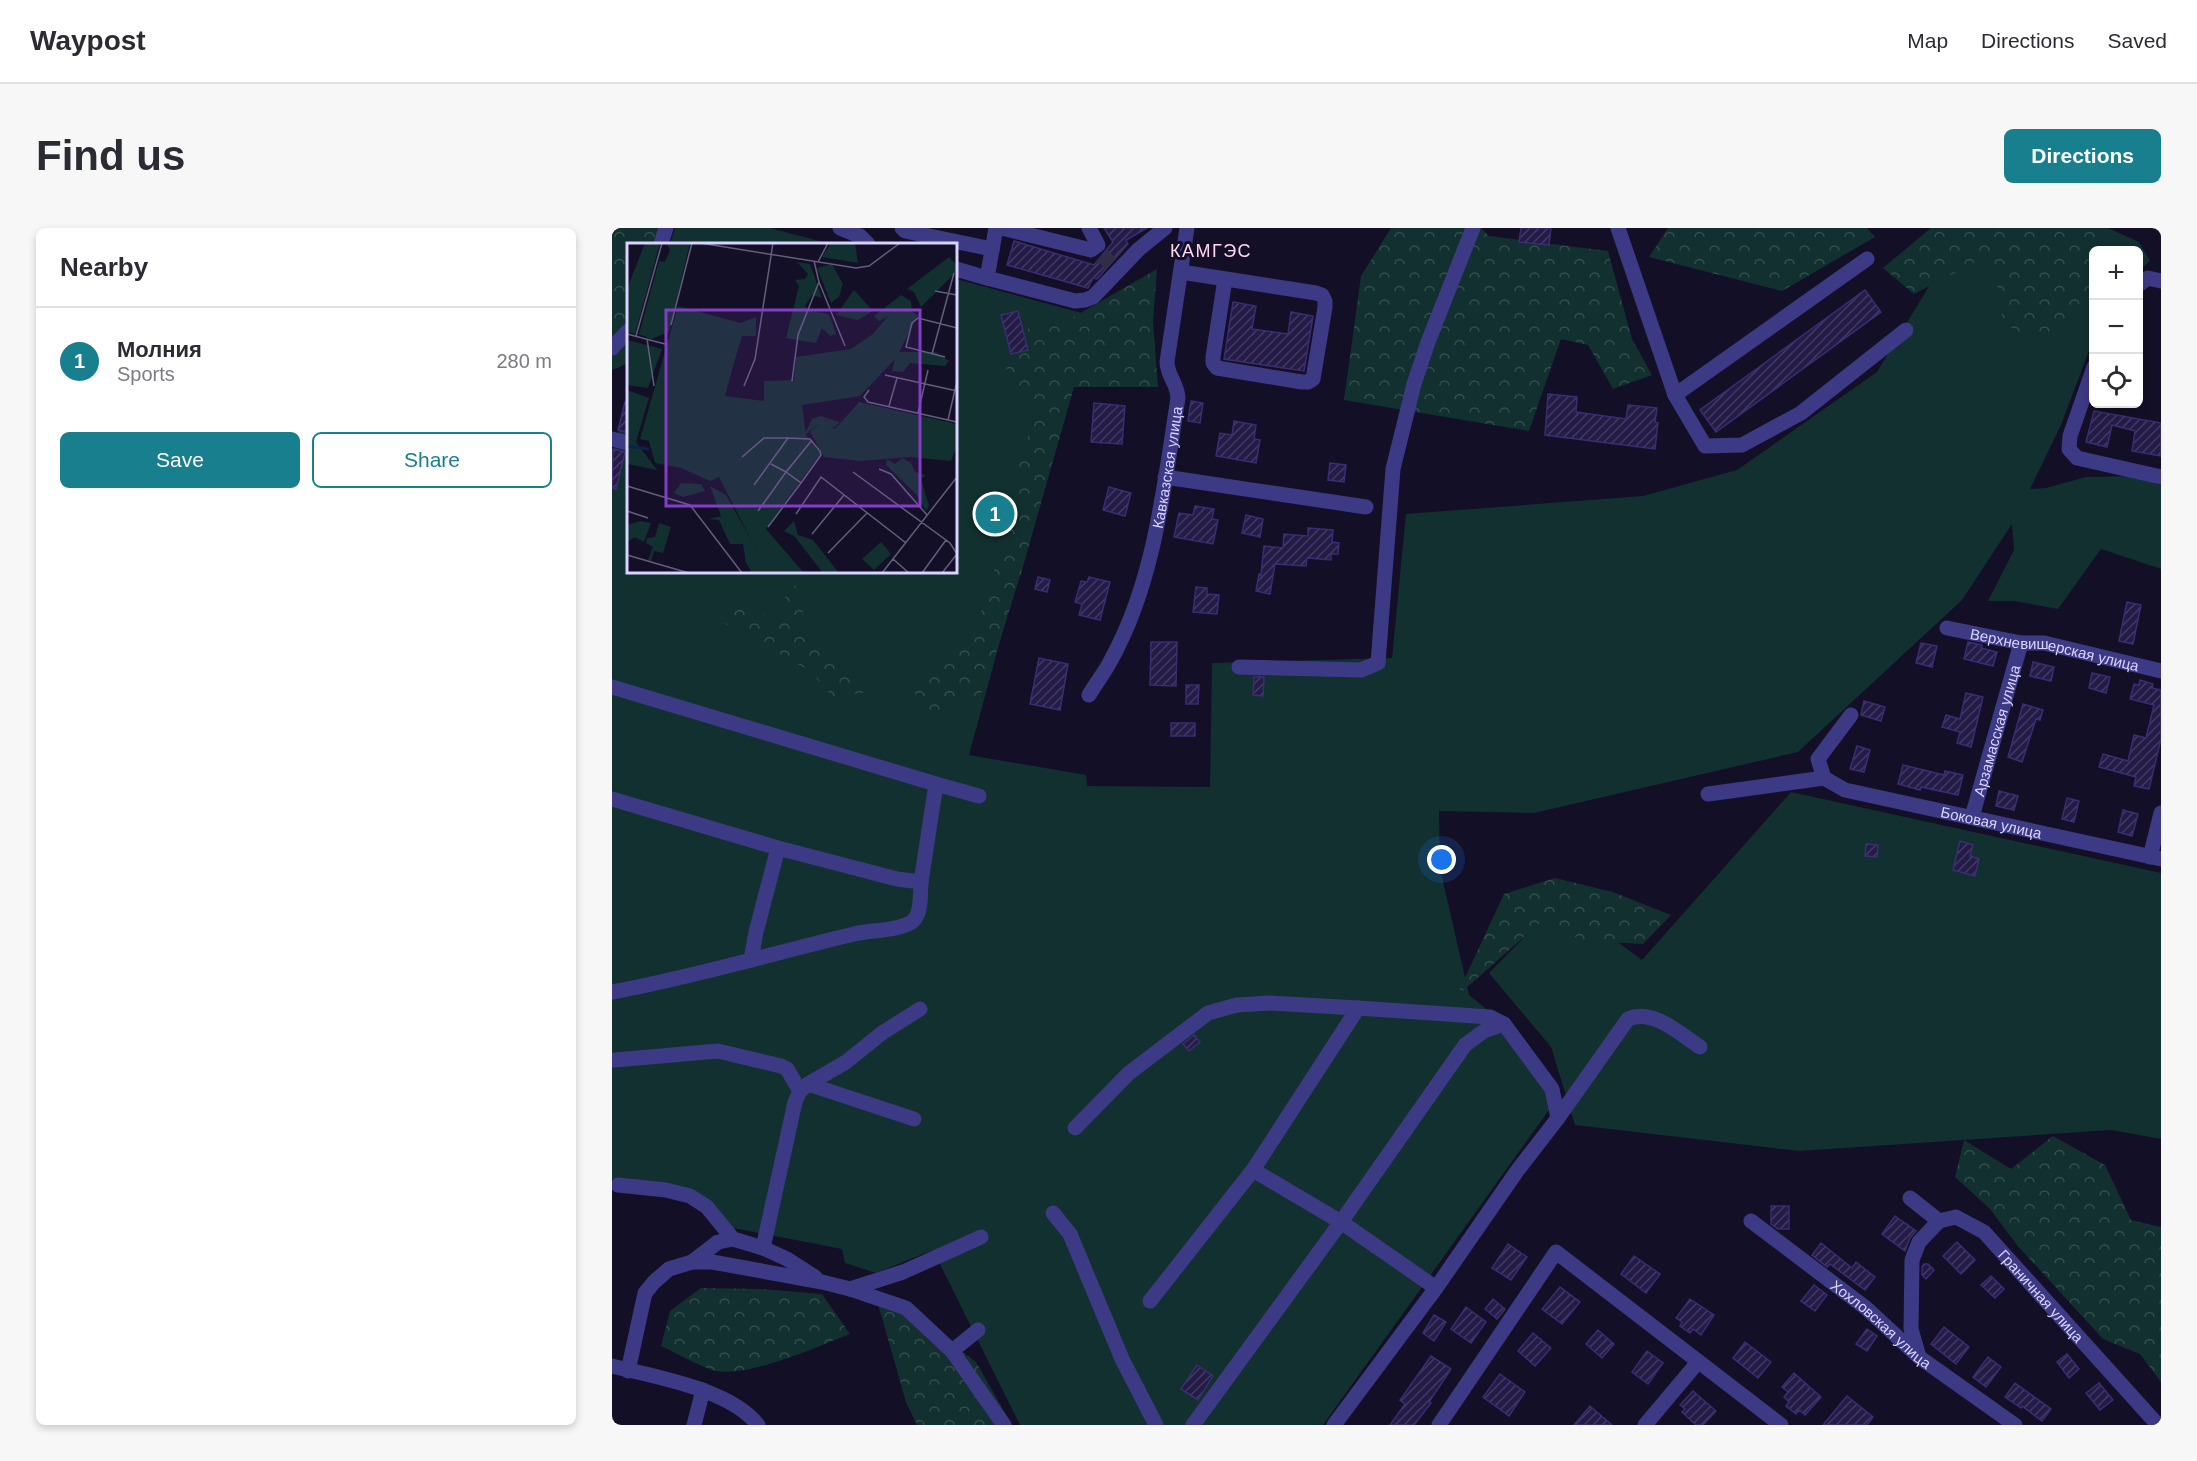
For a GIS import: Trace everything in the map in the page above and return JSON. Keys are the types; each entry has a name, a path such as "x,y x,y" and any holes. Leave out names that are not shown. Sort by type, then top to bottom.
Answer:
{"street":[{"path":"661,243 666,228"},
{"path":"840,228 860,236 867,243"},
{"path":"902,228 905,231 992,249"},
{"path":"987,278 996,228"},
{"path":"1002,228 1088,250 1106,259 1139,249 1162,229"},
{"path":"957,269 1075,301 1085,300 1093,297 1106,259 1089,228"},
{"name":"Кавказская улица","path":"1089,695 1112,660 1130,617 1144,575 1165,477 1178,398 1178,390 1168,373 1167,362 1187,228"},
{"path":"1239,667 1361,670 1378,663 1393,469 1421,363 1473,228"},
{"path":"1618,228 1675,395 1705,446 1742,445 1801,412 1906,330"},
{"path":"1675,395 1867,259"},
{"path":"1180,272 1225,279 1322,295 1325,307 1313,379 1302,382 1217,368 1213,363 1213,357 1225,279"},
{"path":"612,348 627,332"},
{"path":"2089,381 2070,436 2069,449 2077,458 2161,477"},
{"path":"612,439 627,443"},
{"path":"1165,477 1366,507"},
{"name":"Верхневишерская улица","path":"1947,628 2021,643 2044,643 2161,671"},
{"name":"Арзамасская улица","path":"1972,817 2021,643"},
{"path":"612,687 979,796"},
{"path":"1708,794 1824,778 1818,759 1851,715"},
{"name":"Боковая улица","path":"1824,778 1845,790 2156,858"},
{"path":"612,992 858,933 903,926 913,921 918,912 936,784"},
{"path":"612,799 778,848 897,879 921,882"},
{"path":"2156,858 2161,813"},
{"path":"751,960 778,848"},
{"path":"1075,1128 1129,1073 1208,1013 1237,1005 1269,1003 1490,1017 1504,1024 1552,1089 1558,1118"},
{"path":"1150,1301 1253,1170 1358,1008"},
{"path":"763,1248 795,1102 804,1088 846,1062 882,1033 920,1009"},
{"path":"1334,1425 1436,1288 1516,1171 1558,1118 1628,1019 1642,1016 1656,1019 1700,1047"},
{"path":"1193,1425 1341,1222 1465,1045 1484,1031 1504,1024"},
{"path":"615,1060 718,1051 787,1069 804,1088 915,1119"},
{"path":"1253,1170 1341,1222 1436,1288"},
{"path":"618,1185 666,1190 690,1196 707,1208 733,1239"},
{"path":"1910,1198 1939,1221 1919,1242 1912,1260 1911,1329 1919,1357"},
{"path":"1053,1213 1070,1234 1122,1359 1156,1425"},
{"name":"Граничная улица","path":"1939,1221 1956,1217 1984,1232 2158,1425"},
{"name":"Хохловская улица","path":"1752,1221 1866,1308 1919,1357 2015,1425"},
{"path":"850,1288 903,1272 981,1237"},
{"path":"692,1262 718,1242 733,1239 763,1248 787,1259 822,1282"},
{"path":"1439,1425 1556,1252 1781,1425"},
{"path":"758,1425 730,1403 703,1390 616,1368 645,1293 669,1269 692,1262 712,1262 850,1288 906,1308 952,1351 1004,1425"},
{"path":"952,1351 978,1330"},
{"path":"1646,1425 1698,1362"},
{"path":"694,1425 703,1390"}],"green space":[{"path":"612,228 658,228 655,243 627,243 627,360 626,364 612,370"},
{"path":"675,228 770,228 827,243 670,243"},
{"path":"1391,228 1481,228 1489,236 1608,251 1632,339 1652,375 1613,389 1588,345 1561,339 1529,431 1344,400 1361,276"},
{"path":"1668,228 1867,228 1875,237 1782,291 1649,257"},
{"path":"1931,228 2101,228 2102,246 2089,246 2089,292 2045,344 2003,324 1993,253 1914,294 1883,268"},
{"path":"1990,228 2108,228 2139,242 2141,246 2089,246 2089,351 2061,425 2030,489 2046,488 2086,477 2135,476 2161,485 2161,569 2101,549 2058,609 2015,601 1988,601 2014,550 2012,524 1962,600 1798,752 1534,813 1439,811 1440,868 1469,995 1500,1020 1554,1103 1323,1425 1020,1425 933,1250 876,1273 845,1263 842,1249 733,1228 700,1196 612,1179 612,456 627,400 627,573 957,573 957,279 1089,315 969,755 1086,775 1087,786 1210,787 1212,663 1392,658 1406,514 1643,496 1737,470 1877,372 1934,278"},
{"path":"2143,249 2150,261 2143,267"},
{"path":"1157,269 1153,322 1158,387 1074,387 1022,570 984,691 933,718 913,691 975,631 995,568 1015,480 1036,409 1006,369 1032,322 1063,323"},
{"path":"794,581 812,644 872,691 834,698 810,671 717,619 723,602 774,617"},
{"path":"1791,792 2161,873 2161,1139 2111,1130 1799,1151 1575,1125 1551,1047 1489,973 1561,900 1642,960"},
{"path":"1555,878 1613,892 1671,915 1643,944 1584,941 1541,922 1456,997 1504,894"},
{"path":"2053,1136 2105,1165 2131,1220 2161,1227 2161,1382 2140,1354 2103,1339 2017,1245 1990,1209 1955,1177 1964,1140 2011,1169"},
{"path":"701,1288 761,1289 822,1294 850,1334 762,1366 726,1372 712,1370 661,1346 670,1311"},
{"path":"878,1304 913,1316 976,1362 1012,1425 917,1425 906,1402"}],"building":[{"path":"1104,228 1147,228 1126,240 1128,244 1097,279 1093,278 1088,288 1007,265 1014,241 1094,265 1113,242"},
{"path":"1521,228 1551,228 1549,245 1519,242"},
{"path":"1865,290 1881,312 1716,432 1700,410"},
{"path":"1233,302 1256,306 1252,329 1288,334 1291,312 1313,316 1304,371 1224,359"},
{"path":"1018,311 1028,350 1011,354 1001,315"},
{"path":"1548,394 1577,397 1576,412 1626,419 1628,405 1657,408 1655,449 1545,435"},
{"path":"1191,401 1203,403 1200,423 1188,421"},
{"path":"625,402 627,403 627,433 618,430"},
{"path":"1094,403 1125,406 1122,444 1091,442"},
{"path":"2094,411 2161,423 2161,456 2132,451 2135,431 2112,425 2107,447 2086,442"},
{"path":"1234,421 1256,425 1254,439 1260,440 1256,463 1216,456 1220,433 1232,435"},
{"path":"613,449 625,452 616,489 612,488"},
{"path":"1330,463 1346,465 1344,482 1328,480"},
{"path":"1109,487 1131,493 1125,516 1103,510"},
{"path":"1195,506 1214,509 1212,519 1218,520 1213,544 1174,537 1179,513 1193,515"},
{"path":"1246,515 1263,519 1260,537 1242,533"},
{"path":"1308,528 1333,530 1332,542 1339,543 1338,554 1331,554 1331,560 1307,558 1306,566 1275,564 1270,594 1256,591 1259,574 1261,575 1264,546 1283,548 1284,534 1308,536"},
{"path":"1038,577 1050,580 1047,592 1035,589"},
{"path":"1089,577 1110,582 1100,620 1079,615 1082,604 1075,602 1081,581 1087,582"},
{"path":"1196,587 1207,588 1207,594 1219,595 1217,614 1193,612"},
{"path":"2127,602 2141,605 2133,644 2119,641"},
{"path":"1151,642 1177,642 1176,686 1150,685"},
{"path":"1968,642 1997,652 1993,666 1964,659"},
{"path":"1921,643 1937,646 1932,667 1916,663"},
{"path":"1039,658 1068,664 1060,710 1030,704"},
{"path":"2033,662 2054,667 2051,681 2030,676"},
{"path":"2092,673 2110,677 2106,693 2089,688"},
{"path":"1254,677 1264,677 1263,696 1253,695"},
{"path":"2140,680 2153,684 2152,688 2161,690 2161,739 2149,789 2134,786 2136,777 2099,767 2103,754 2128,761 2134,735 2146,738 2154,705 2130,699 2134,684 2139,685"},
{"path":"1186,685 1199,685 1198,704 1186,704"},
{"path":"1966,693 1983,697 1971,747 1957,743 1960,732 1942,727 1946,715 1960,719"},
{"path":"1864,701 1885,707 1881,721 1861,715"},
{"path":"2023,704 2043,710 2040,720 2036,719 2022,762 2008,757"},
{"path":"1171,723 1195,723 1195,736 1171,736"},
{"path":"1857,746 1870,750 1864,772 1850,769"},
{"path":"1903,765 1944,775 1945,771 1963,775 1958,795 1921,787 1920,790 1898,784"},
{"path":"1999,791 2018,796 2014,810 1996,806"},
{"path":"2067,798 2079,801 2074,822 2062,819"},
{"path":"2123,810 2138,814 2132,836 2118,832"},
{"path":"1960,841 1973,845 1970,856 1979,859 1975,876 1953,870"},
{"path":"1866,844 1878,845 1877,857 1865,856"},
{"path":"1194,1035 1200,1042 1189,1051 1183,1044"},
{"path":"1771,1206 1789,1206 1789,1229 1778,1229 1771,1224"},
{"path":"1895,1216 1916,1231 1910,1238 1905,1251 1882,1234"},
{"path":"1957,1242 1975,1260 1961,1274 1943,1256"},
{"path":"1821,1243 1852,1268 1856,1262 1875,1277 1865,1290 1830,1264 1827,1267 1812,1255"},
{"path":"1508,1244 1527,1257 1511,1280 1492,1268"},
{"path":"1634,1256 1660,1274 1646,1293 1621,1274"},
{"path":"1924,1264 1928,1264 1934,1270 1926,1279 1922,1275"},
{"path":"1991,1276 2004,1289 1995,1298 1981,1285"},
{"path":"1814,1285 1827,1295 1815,1311 1801,1301"},
{"path":"1560,1287 1580,1302 1562,1324 1542,1309"},
{"path":"1493,1299 1505,1309 1497,1319 1485,1309"},
{"path":"1690,1299 1714,1315 1701,1335 1693,1329 1690,1333 1680,1326 1682,1322 1676,1318"},
{"path":"1466,1307 1486,1322 1471,1343 1451,1329"},
{"path":"1434,1315 1446,1322 1434,1341 1423,1333"},
{"path":"1944,1327 1969,1347 1956,1364 1931,1344"},
{"path":"1867,1329 1877,1336 1867,1351 1856,1344"},
{"path":"1598,1330 1614,1344 1602,1358 1586,1344"},
{"path":"1533,1333 1551,1348 1535,1366 1518,1351"},
{"path":"1745,1342 1771,1362 1758,1378 1733,1358"},
{"path":"1647,1351 1663,1363 1648,1384 1632,1372"},
{"path":"2067,1354 2079,1369 2069,1378 2057,1362"},
{"path":"1431,1356 1451,1369 1429,1402 1431,1403 1414,1425 1390,1425 1405,1404 1400,1400"},
{"path":"1988,1357 2001,1367 1986,1387 1973,1377"},
{"path":"1197,1365 1213,1376 1198,1400 1181,1389"},
{"path":"1794,1373 1821,1397 1805,1415 1799,1410 1796,1414 1786,1406 1789,1402 1784,1397 1788,1392 1782,1387"},
{"path":"1500,1374 1525,1392 1509,1416 1483,1397"},
{"path":"2015,1383 2051,1409 2042,1421 2005,1397"},
{"path":"2099,1383 2113,1400 2100,1410 2086,1393"},
{"path":"1693,1391 1716,1411 1703,1425 1696,1425 1682,1412 1685,1409 1680,1405"},
{"path":"1847,1396 1873,1417 1867,1425 1823,1425"},
{"path":"1590,1406 1612,1425 1574,1425"}],"tunnel":[{"path":"1102,255 1111,264"}],"place":[{"name":"Молния","path":"995,514"}],"district":[{"name":"КАМГЭС","path":"1211,251"}]}
